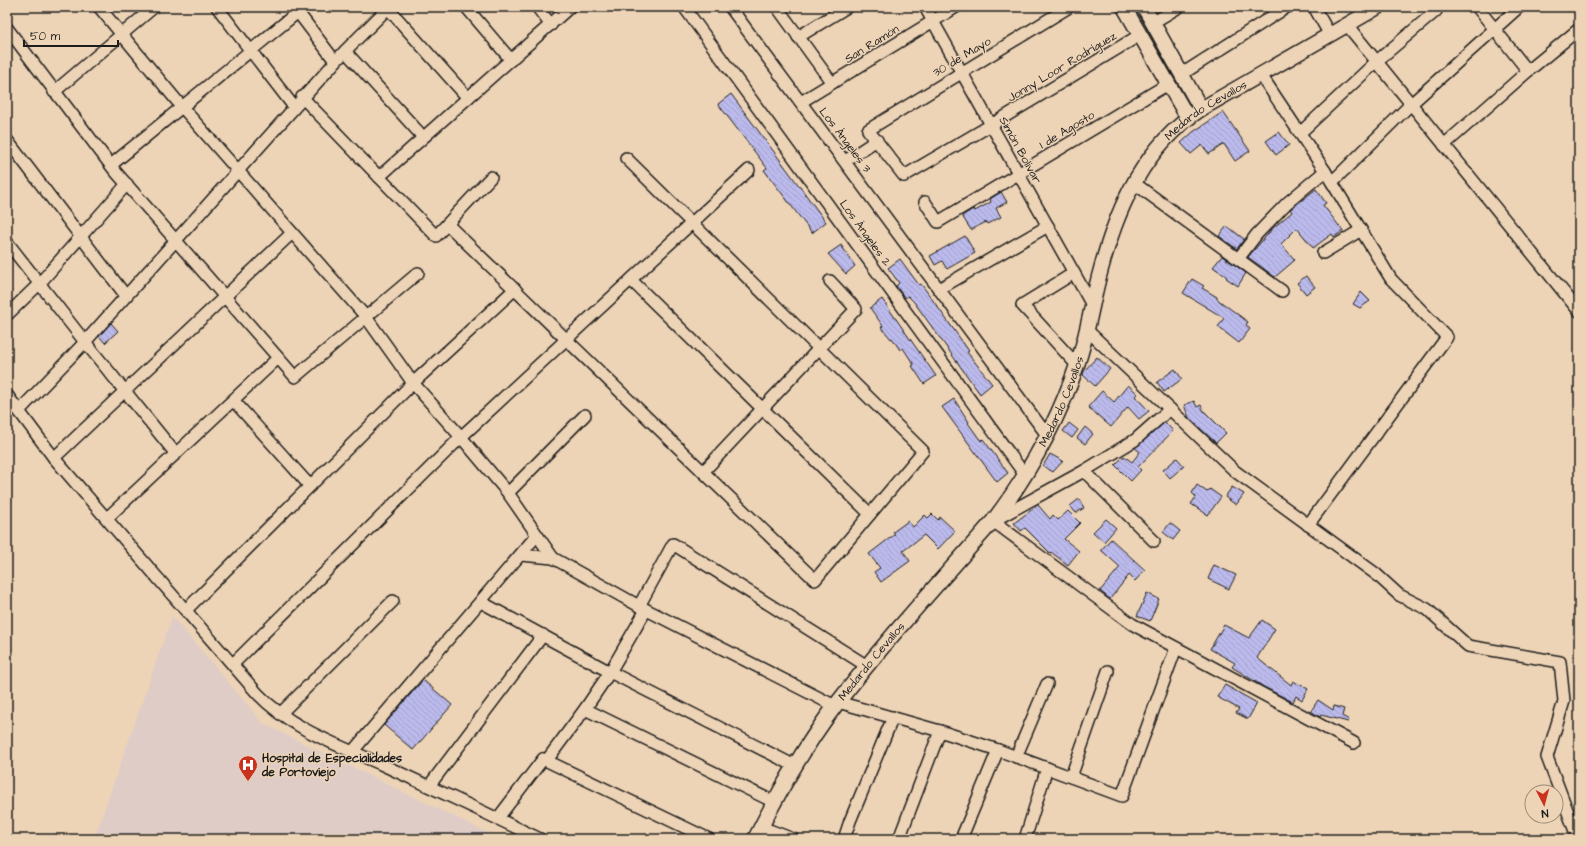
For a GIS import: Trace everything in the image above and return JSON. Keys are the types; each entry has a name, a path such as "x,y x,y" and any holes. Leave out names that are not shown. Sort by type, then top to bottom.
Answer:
{"street":[{"path":"99,7 182,106 366,317 413,383 508,493 553,558"},
{"path":"54,92 154,7"},
{"path":"217,7 294,107"},
{"path":"19,411 85,342 302,97 388,7 468,98"},
{"path":"466,7 511,60"},
{"path":"537,7 551,25"},
{"path":"379,177 570,7"},
{"name":"Los Ángeles 2","path":"684,7 1025,475"},
{"name":"Los Ángeles 3","path":"730,7 1047,435"},
{"path":"777,7 832,83"},
{"path":"798,37 847,7"},
{"name":"Simón Bolívar","path":"925,7 1092,305"},
{"name":"San Ramón","path":"801,102 956,7"},
{"name":"30 de Mayo","path":"868,130 1069,7"},
{"path":"1124,7 1188,118"},
{"path":"1144,7 1201,109"},
{"path":"1152,23 1179,7"},
{"path":"1182,74 1287,7"},
{"path":"1314,7 1330,35"},
{"name":"Medardo Cevallos","path":"758,833 774,802 796,766 837,704 867,666 993,521 1025,475 1063,403 1077,366 1088,331 1092,305 1112,231 1142,167 1154,151 1188,118 1201,109 1378,7"},
{"path":"1477,7 1528,71"},
{"path":"1332,182 1411,104 1519,7"},
{"path":"111,165 251,51 299,9 335,61"},
{"path":"1300,133 1377,61 1436,11"},
{"path":"1347,25 1579,311"},
{"path":"7,28 54,92 111,165 295,377 418,273"},
{"path":"1444,145 1528,71 1579,29"},
{"name":"Jonny Loor Rodríguez","path":"868,130 904,176 1140,35"},
{"path":"345,51 423,137"},
{"path":"1261,75 1325,171 1391,279 1448,337 1308,525"},
{"name":"1 de Agosto","path":"925,202 938,222 1168,84"},
{"path":"302,97 436,236 491,177"},
{"path":"7,140 126,296"},
{"path":"845,161 877,140"},
{"path":"447,224 815,580 923,451 626,158"},
{"path":"233,664 461,437 749,170"},
{"path":"1238,259 1257,234 1287,203 1325,171"},
{"path":"1134,183 1282,291"},
{"path":"7,315 39,284 127,184"},
{"path":"939,289 1048,226"},
{"path":"1323,253 1361,230"},
{"path":"54,458 292,233"},
{"path":"7,242 124,392 176,454"},
{"path":"1074,273 1022,305 1077,366"},
{"path":"630,280 870,514"},
{"path":"703,472 856,308 830,281"},
{"path":"186,610 413,383 515,289"},
{"path":"1088,331 1236,472 1376,574 1399,595 1427,609 1468,646 1560,662 1564,701 1547,757 1578,839"},
{"path":"106,518 278,358"},
{"path":"7,395 54,458 261,697 280,714 310,733 429,786 540,839"},
{"path":"233,400 310,486"},
{"path":"1170,409 1135,440 1084,471 993,521 1132,624 1354,743"},
{"path":"508,493 585,415"},
{"path":"1084,471 1154,541"},
{"path":"353,751 537,535"},
{"path":"498,818 543,759 546,760 585,709 610,672 643,608 673,544 867,666"},
{"path":"521,555 553,558 643,608 837,704 892,717 940,731 998,750 1122,796 1176,648"},
{"path":"280,714 393,601"},
{"path":"481,602 610,672 796,766"},
{"path":"429,786 543,635"},
{"path":"1071,777 1108,671"},
{"path":"1016,757 1047,684"},
{"path":"585,709 774,802"},
{"path":"844,839 892,717"},
{"path":"899,839 940,731"},
{"path":"961,839 998,750"},
{"path":"546,760 709,839"},
{"path":"1025,839 1047,768"},
{"path":"758,833 793,839"}],"shaded area":[{"name":"Hospital de Especialidades de Portoviejo","path":"172,616 264,724 500,839 94,839"}],"building":[{"path":"731,94 826,222 812,233 764,170 767,168 718,104"},
{"path":"1223,112 1250,151 1235,161 1224,144 1209,154 1202,145 1191,154 1181,143 1193,132"},
{"path":"1279,132 1289,145 1276,155 1266,141"},
{"path":"1316,189 1326,203 1323,205 1343,231 1334,237 1332,234 1313,248 1297,228 1281,244 1295,260 1275,277 1248,257 1273,228 1292,212 1290,209"},
{"path":"1001,192 1007,202 996,208 1001,217 987,224 986,222 971,230 962,216 973,209 975,211 991,202 990,199"},
{"path":"1227,226 1244,239 1237,249 1219,236"},
{"path":"965,236 975,253 947,269 942,261 935,265 930,256"},
{"path":"841,245 855,266 846,274 828,254"},
{"path":"1222,256 1246,273 1238,286 1213,267"},
{"path":"900,259 919,285 921,284 927,292 969,351 967,352 992,384 980,394 914,302 908,296 905,298 896,286 899,283 888,268"},
{"path":"1306,276 1315,287 1306,294 1297,283"},
{"path":"1192,279 1204,286 1202,288 1217,297 1217,299 1248,322 1246,325 1250,329 1239,343 1218,327 1224,318 1183,293"},
{"path":"1361,292 1370,301 1360,308 1353,304"},
{"path":"882,299 936,376 924,384 912,366 914,365 903,348 900,350 892,338 891,339 881,327 883,326 870,308"},
{"path":"111,323 118,331 105,343 99,336"},
{"path":"1097,357 1110,369 1095,386 1083,375 1084,371"},
{"path":"1175,369 1182,379 1164,392 1157,382"},
{"path":"1128,385 1138,394 1135,396 1149,411 1139,419 1128,407 1111,427 1088,407 1102,391 1114,402"},
{"path":"954,399 969,422 968,423 981,441 983,439 1008,473 997,482 942,407"},
{"path":"1194,401 1197,407 1201,405 1203,410 1226,433 1216,443 1189,418 1184,405"},
{"path":"1165,422 1173,431 1138,467 1141,470 1131,481 1115,465 1124,456 1132,462 1140,452 1135,448"},
{"path":"1069,423 1078,430 1072,438 1063,431"},
{"path":"1085,427 1093,434 1085,444 1077,438"},
{"path":"1050,454 1063,461 1053,472 1043,466"},
{"path":"1177,458 1184,466 1170,478 1163,470"},
{"path":"1197,485 1207,492 1210,489 1221,497 1208,515 1191,504 1196,497 1192,493"},
{"path":"1232,487 1244,494 1236,505 1225,497"},
{"path":"1079,499 1084,508 1076,513 1070,506"},
{"path":"1038,505 1050,519 1053,515 1058,520 1068,511 1080,523 1064,539 1079,551 1068,565 1051,552 1050,553 1025,528 1021,531 1014,523"},
{"path":"932,514 938,520 940,517 955,531 938,549 924,535 903,551 910,561 881,582 874,572 880,568 869,554 895,534 893,532 908,521 913,527 925,515 928,518"},
{"path":"1106,519 1116,528 1104,542 1093,532"},
{"path":"1170,523 1180,531 1173,540 1163,532"},
{"path":"1111,539 1145,570 1135,581 1129,575 1110,599 1100,591 1120,567 1101,550"},
{"path":"1214,565 1236,575 1229,589 1208,579"},
{"path":"1147,593 1159,599 1150,621 1137,616"},
{"path":"1262,620 1275,629 1257,658 1291,685 1293,681 1308,689 1302,700 1296,696 1293,702 1264,687 1232,667 1235,663 1210,649 1224,625 1249,638"},
{"path":"423,680 452,705 413,750 384,725"},
{"path":"1225,685 1257,703 1248,719 1236,713 1239,709 1217,697"},
{"path":"1318,700 1333,710 1334,706 1344,709 1342,716 1349,720 1348,722 1321,715 1320,717 1311,711"}],"place":[{"name":"Hospital de Especialidades de Portoviejo","path":"248,782"}]}
